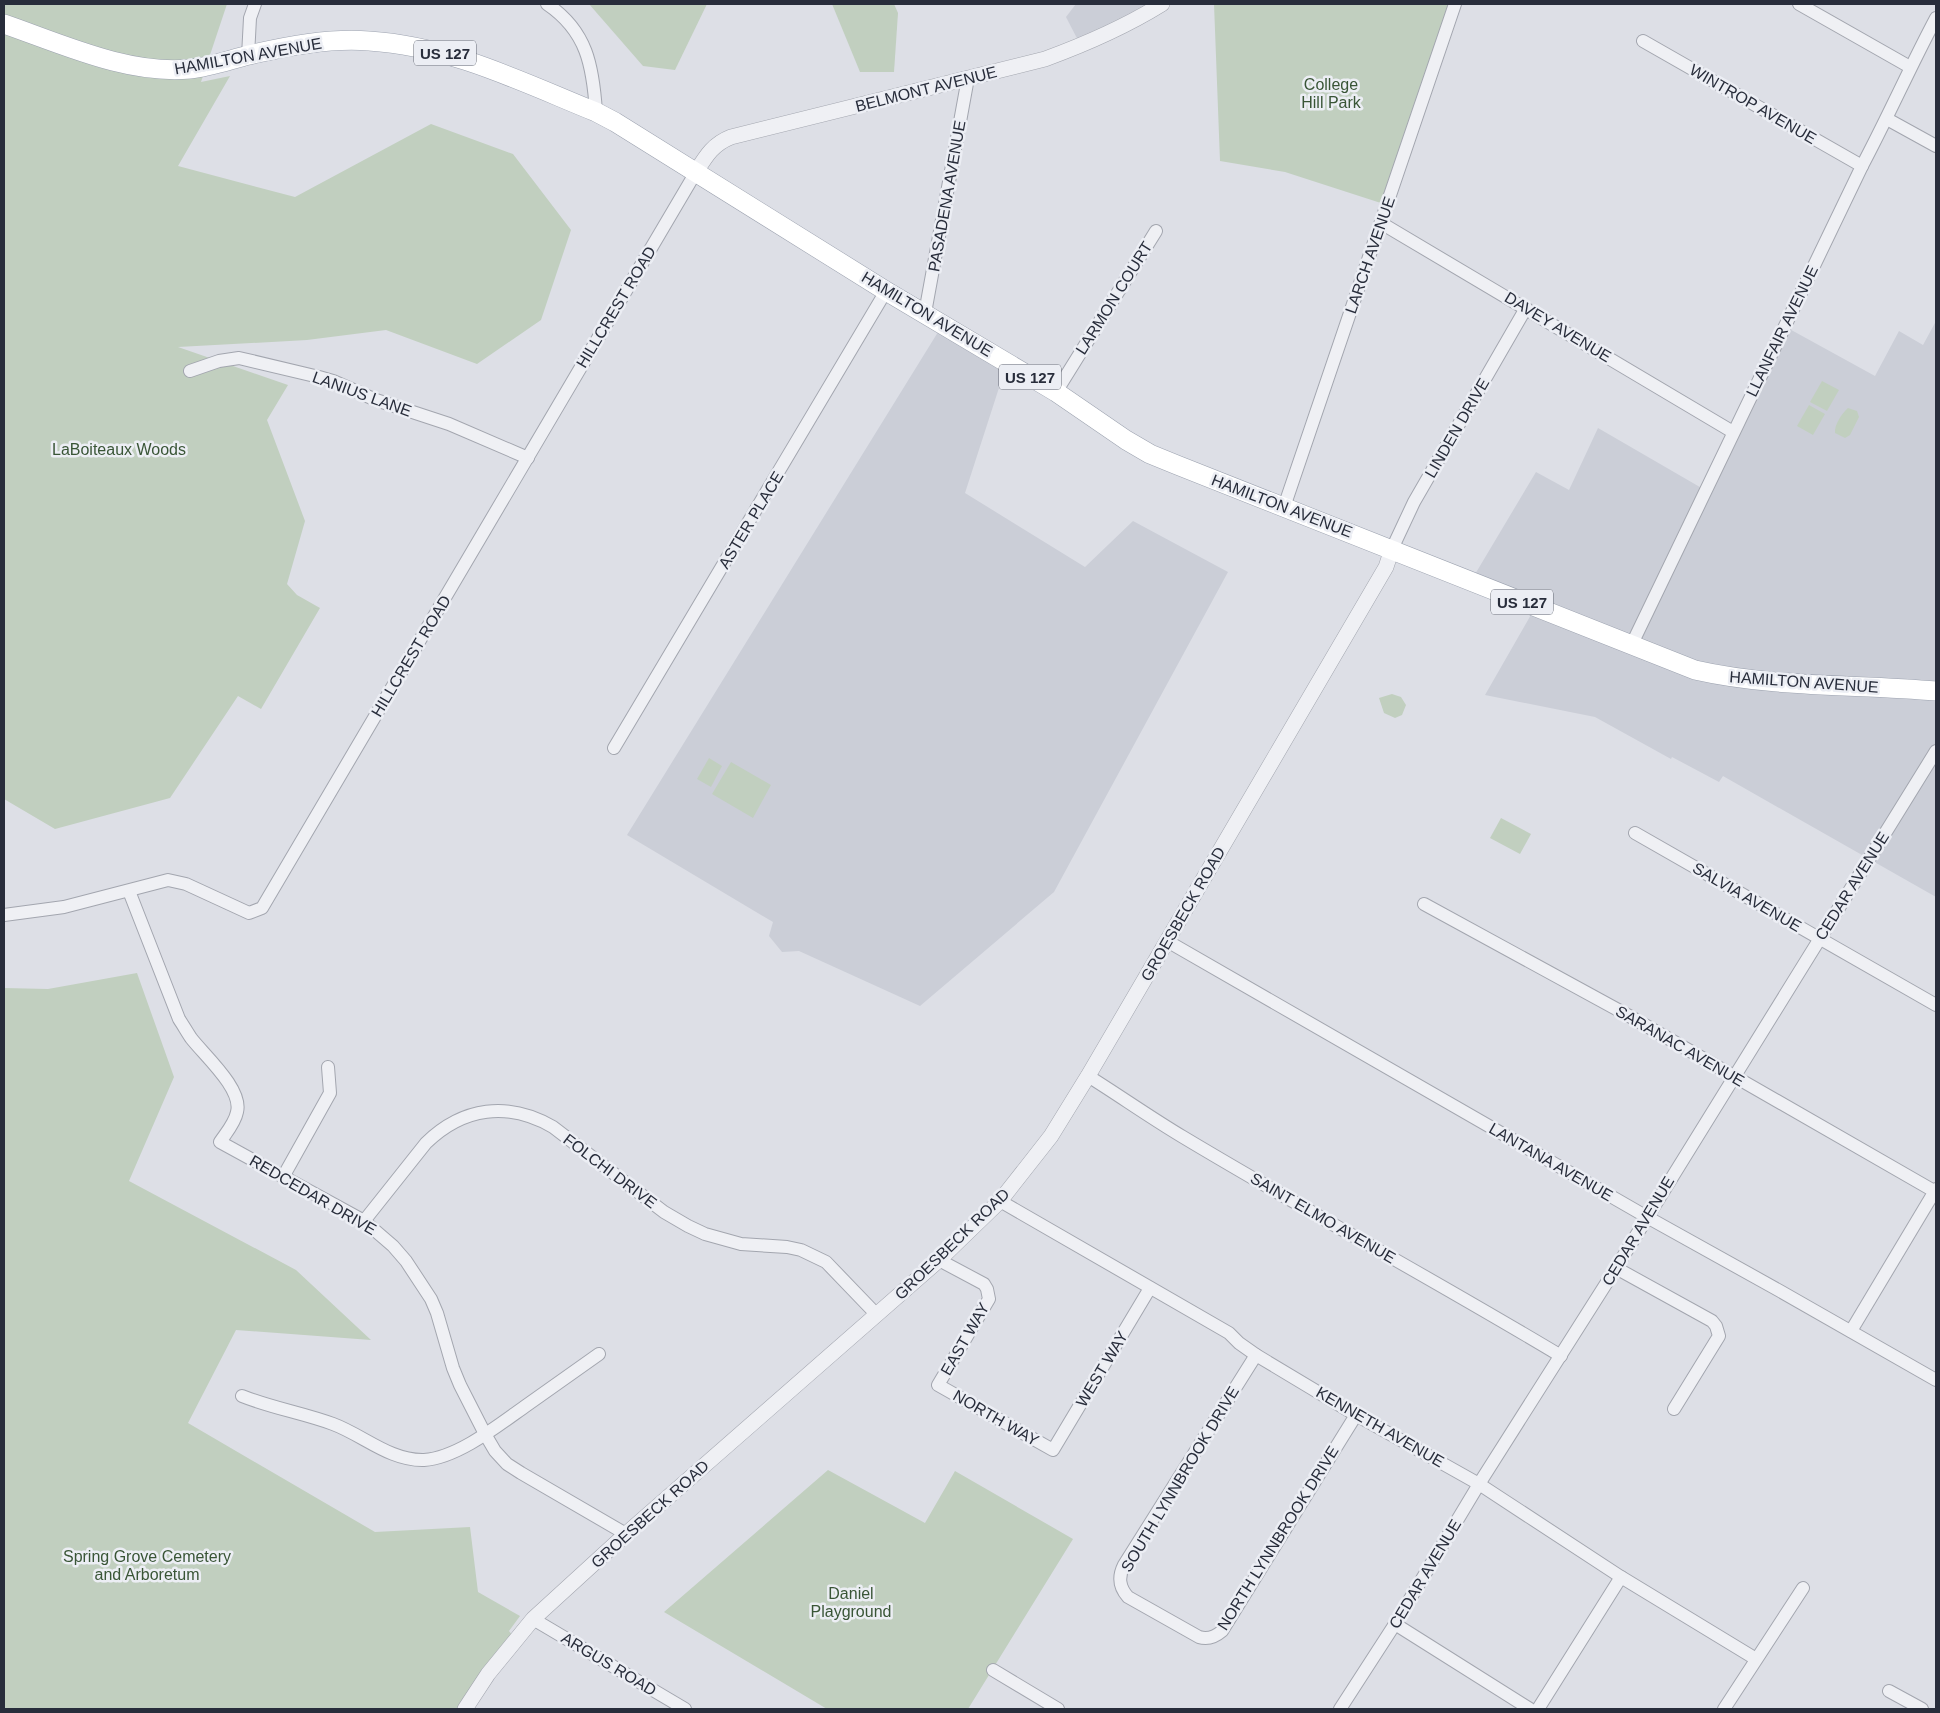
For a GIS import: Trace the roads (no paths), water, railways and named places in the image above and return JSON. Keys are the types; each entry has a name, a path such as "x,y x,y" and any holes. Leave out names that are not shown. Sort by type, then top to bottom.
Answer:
{"main road":[{"name":"HAMILTON AVENUE","path":"4,24 121,64 168,70 192,69 296,46 342,41 400,44 434,50 471,61 596,112 886,291 1056,392 1126,440 1150,454 1631,646 1696,670 1736,679 1936,691"}],"street":[{"path":"248,56 250,18 255,4"},
{"path":"547,4 567,20 579,36 588,56 594,83 596,112"},
{"name":"BELMONT AVENUE","path":"696,172 716,144 731,137 1045,59 1081,46 1116,30 1162,4"},
{"name":"LARCH AVENUE","path":"1284,507 1455,4"},
{"path":"1799,4 1910,67"},
{"name":"LLANFAIR AVENUE","path":"1631,646 1862,166 1887,119 1910,67 1936,18"},
{"name":"WINTROP AVENUE","path":"1643,41 1862,166"},
{"name":"PASADENA AVENUE","path":"925,313 968,78"},
{"path":"1887,119 1936,146"},
{"name":"HILLCREST ROAD","path":"4,915 64,907 168,880 186,884 249,912 262,908 696,172"},
{"name":"DAVEY AVENUE","path":"1381,223 1733,432"},
{"name":"LARMON COURT","path":"1056,392 1156,231"},
{"name":"ASTER PLACE","path":"614,748 886,291"},
{"name":"LINDEN DRIVE","path":"1392,549 1414,502 1526,308"},
{"name":"LANIUS LANE","path":"190,371 239,358 319,377 376,400 449,424 528,458"},
{"name":"GROESBECK ROAD","path":"465,1709 488,1674 533,1619 626,1534 939,1260 1000,1201 1051,1136 1088,1076 1386,566 1392,549"},
{"name":"CEDAR AVENUE","path":"1340,1709 1395,1624 1479,1484 1616,1268 1936,751"},
{"name":"SALVIA AVENUE","path":"1635,833 1936,1006"},
{"name":"REDCEDAR DRIVE","path":"129,891 178,1019 191,1038 227,1080 236,1095 238,1110 231,1126 220,1142 364,1221 393,1246 406,1261 431,1300 440,1320 456,1377 495,1451 514,1468 626,1534"},
{"name":"SARANAC AVENUE","path":"1424,904 1631,1017 1935,1190"},
{"name":"LANTANA AVENUE","path":"1167,941 1647,1217 1936,1380"},
{"path":"283,1177 330,1093 328,1067"},
{"name":"SAINT ELMO AVENUE","path":"1088,1076 1229,1164 1378,1251 1454,1292 1561,1356"},
{"name":"FOLCHI DRIVE","path":"364,1221 436,1133 454,1121 474,1114 498,1110 513,1112 540,1120 553,1127 664,1212 688,1226 727,1241 741,1244 787,1247 814,1255 830,1265 876,1314"},
{"path":"1851,1331 1935,1190"},
{"name":"KENNETH AVENUE","path":"1000,1201 1229,1333 1256,1355 1356,1415 1479,1484 1621,1577 1756,1659"},
{"name":"EAST WAY","path":"938,1385 989,1299 984,1284 939,1260"},
{"path":"1616,1268 1712,1321 1716,1326 1718,1336 1674,1409"},
{"name":"WEST WAY","path":"1053,1450 1150,1288"},
{"path":"242,1396 262,1404 336,1424 392,1454 406,1458 426,1460 440,1457 485,1434 599,1354"},
{"name":"SOUTH LYNNBROOK DRIVE","path":"1161,1617 1125,1594 1120,1580 1121,1572 1256,1355"},
{"name":"NORTH WAY","path":"938,1385 1053,1450"},
{"name":"NORTH LYNNBROOK DRIVE","path":"1161,1617 1202,1638 1210,1638 1222,1631 1356,1415"},
{"path":"1538,1709 1621,1577"},
{"path":"1724,1709 1803,1588"},
{"name":"ARGUS ROAD","path":"533,1619 685,1709"},
{"path":"1395,1624 1530,1709"},
{"path":"993,1670 1058,1709"},
{"path":"1889,1692 1922,1709"}],"park label":[{"name":"College Hill Park","path":"1331,93"},
{"name":"LaBoiteaux Woods","path":"119,449"},
{"name":"Spring Grove Cemetery and Arboretum","path":"147,1565"},
{"name":"Daniel Playground","path":"851,1602"}]}
